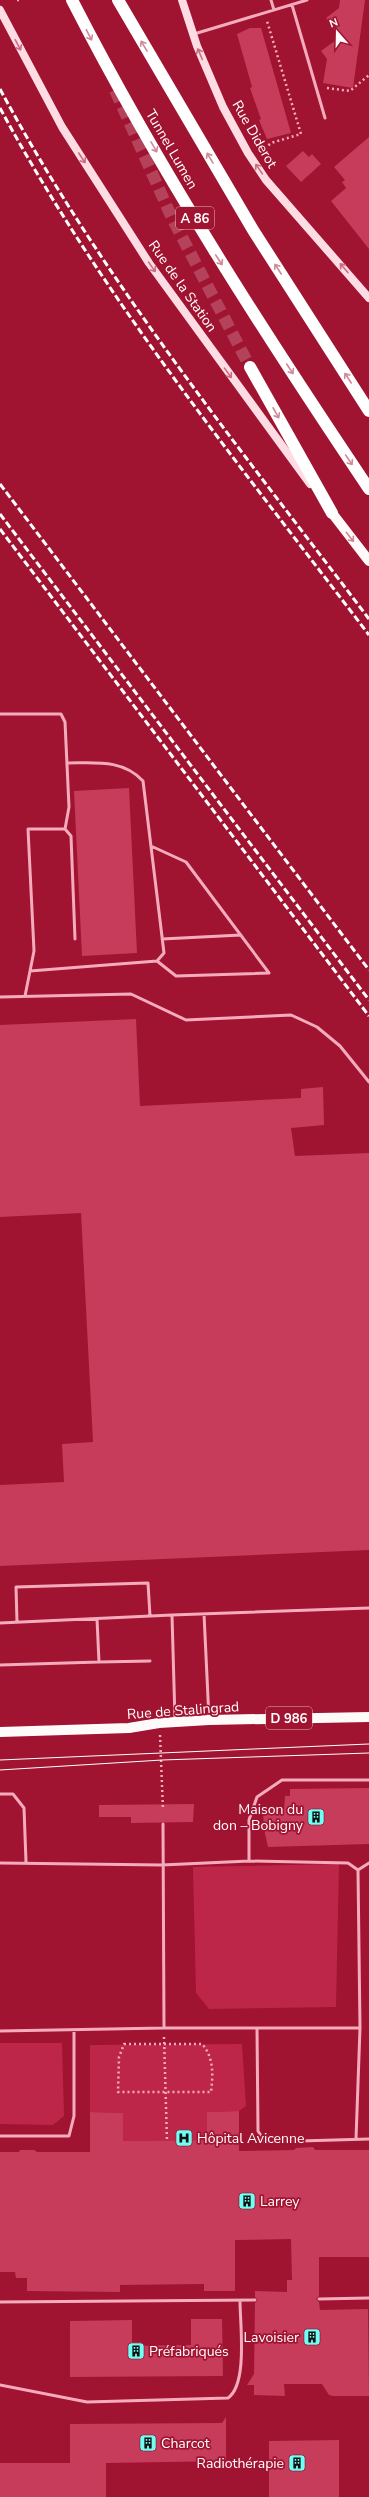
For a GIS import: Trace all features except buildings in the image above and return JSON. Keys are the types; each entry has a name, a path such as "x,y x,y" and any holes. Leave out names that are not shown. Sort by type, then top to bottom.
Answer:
{"highway":[{"name":"Tunnel Lumen","path":"72,0 95,45 216,255 369,489"},
{"name":"Tunnel Lumen","path":"118,0 254,230 369,411"},
{"path":"250,367 332,513"}],"main road":[{"name":"Rue de la Station","path":"332,513 369,561"},
{"name":"Rue de Stalingrad","path":"0,1732 129,1728 159,1723 209,1720 369,1716"}],"street":[{"name":"Rue Diderot","path":"182,0 197,46 223,107 252,160 266,180 369,298"},
{"name":"Rue de la Station","path":"0,10 62,127 149,263 332,513"}],"lane":[{"path":"271,0 274,10"},
{"path":"194,34 307,0"},
{"path":"292,5 325,118"},
{"path":"0,714 61,714 65,722 69,807 65,829"},
{"path":"67,763 112,763 134,770 143,781 164,953 157,961"},
{"path":"25,996 34,951 28,829 65,829 71,836 75,939"},
{"path":"30,971 157,961 176,976 269,973 186,862 151,846"},
{"path":"162,939 241,935"},
{"path":"0,997 131,994 186,1020 291,1015 317,1028 340,1046 369,1082"},
{"path":"17,1622 16,1587 148,1583 150,1616"},
{"path":"0,1623 369,1608"},
{"path":"204,1614 209,1720"},
{"path":"172,1615 175,1722"},
{"path":"97,1619 99,1662"},
{"path":"0,1665 150,1661"},
{"path":"249,1861 249,1820 257,1797 282,1780 369,1780"},
{"path":"0,1794 13,1794 24,1808 26,1862"},
{"path":"163,1824 162,1865 164,2028"},
{"path":"0,1863 26,1862 162,1865 249,1861 348,1862 358,1870"},
{"path":"358,1870 369,1863"},
{"path":"356,2139 360,2028 358,1870"},
{"path":"0,2031 164,2028 360,2028"},
{"path":"257,2029 258,2131 265,2142 369,2139"},
{"path":"0,2136 69,2136 74,2116 74,2030"},
{"path":"319,2299 369,2298"},
{"path":"0,2302 255,2300"},
{"path":"0,2385 87,2402 228,2398 235,2394 240,2377 240,2301"}],"path":[{"path":"252,160 271,143 301,134 264,13"},
{"path":"317,90 324,88 350,92 369,75"},
{"path":"159,1723 163,1810"},
{"path":"164,2028 167,2141"},
{"path":"124,2044 164,2044 202,2044 207,2050 213,2073 211,2092 118,2092 119,2057 124,2044"}],"shaded area":[{"path":"339,1864 336,2007 209,2009 196,1993 193,1867"},
{"path":"0,2043 62,2043 64,2116 53,2125 0,2124"},
{"path":"242,2044 246,2106 239,2111 208,2112 207,2140 123,2141 123,2113 90,2112 90,2045"}],"tunnel":[{"path":"115,90 172,218 250,367"}],"tram line":[{"path":"0,1760 369,1744"},
{"path":"0,1770 162,1760 369,1753"}],"railway":[{"path":"0,89 82,228 127,295 222,426 369,619"},
{"path":"0,108 40,178 82,246 127,313 222,443 369,635"},
{"path":"0,484 369,970"},
{"path":"0,514 369,1000"},
{"path":"0,529 369,1016"}],"place":[{"name":"Maison du don – Bobigny","path":"316,1817"},
{"name":"Hôpital Avicenne","path":"184,2138"},
{"name":"Larrey","path":"247,2201"},
{"name":"Lavoisier","path":"312,2337"},
{"name":"Préfabriqués","path":"136,2351"},
{"name":"Charcot","path":"148,2443"},
{"name":"Radiothérapie","path":"297,2463"}]}
